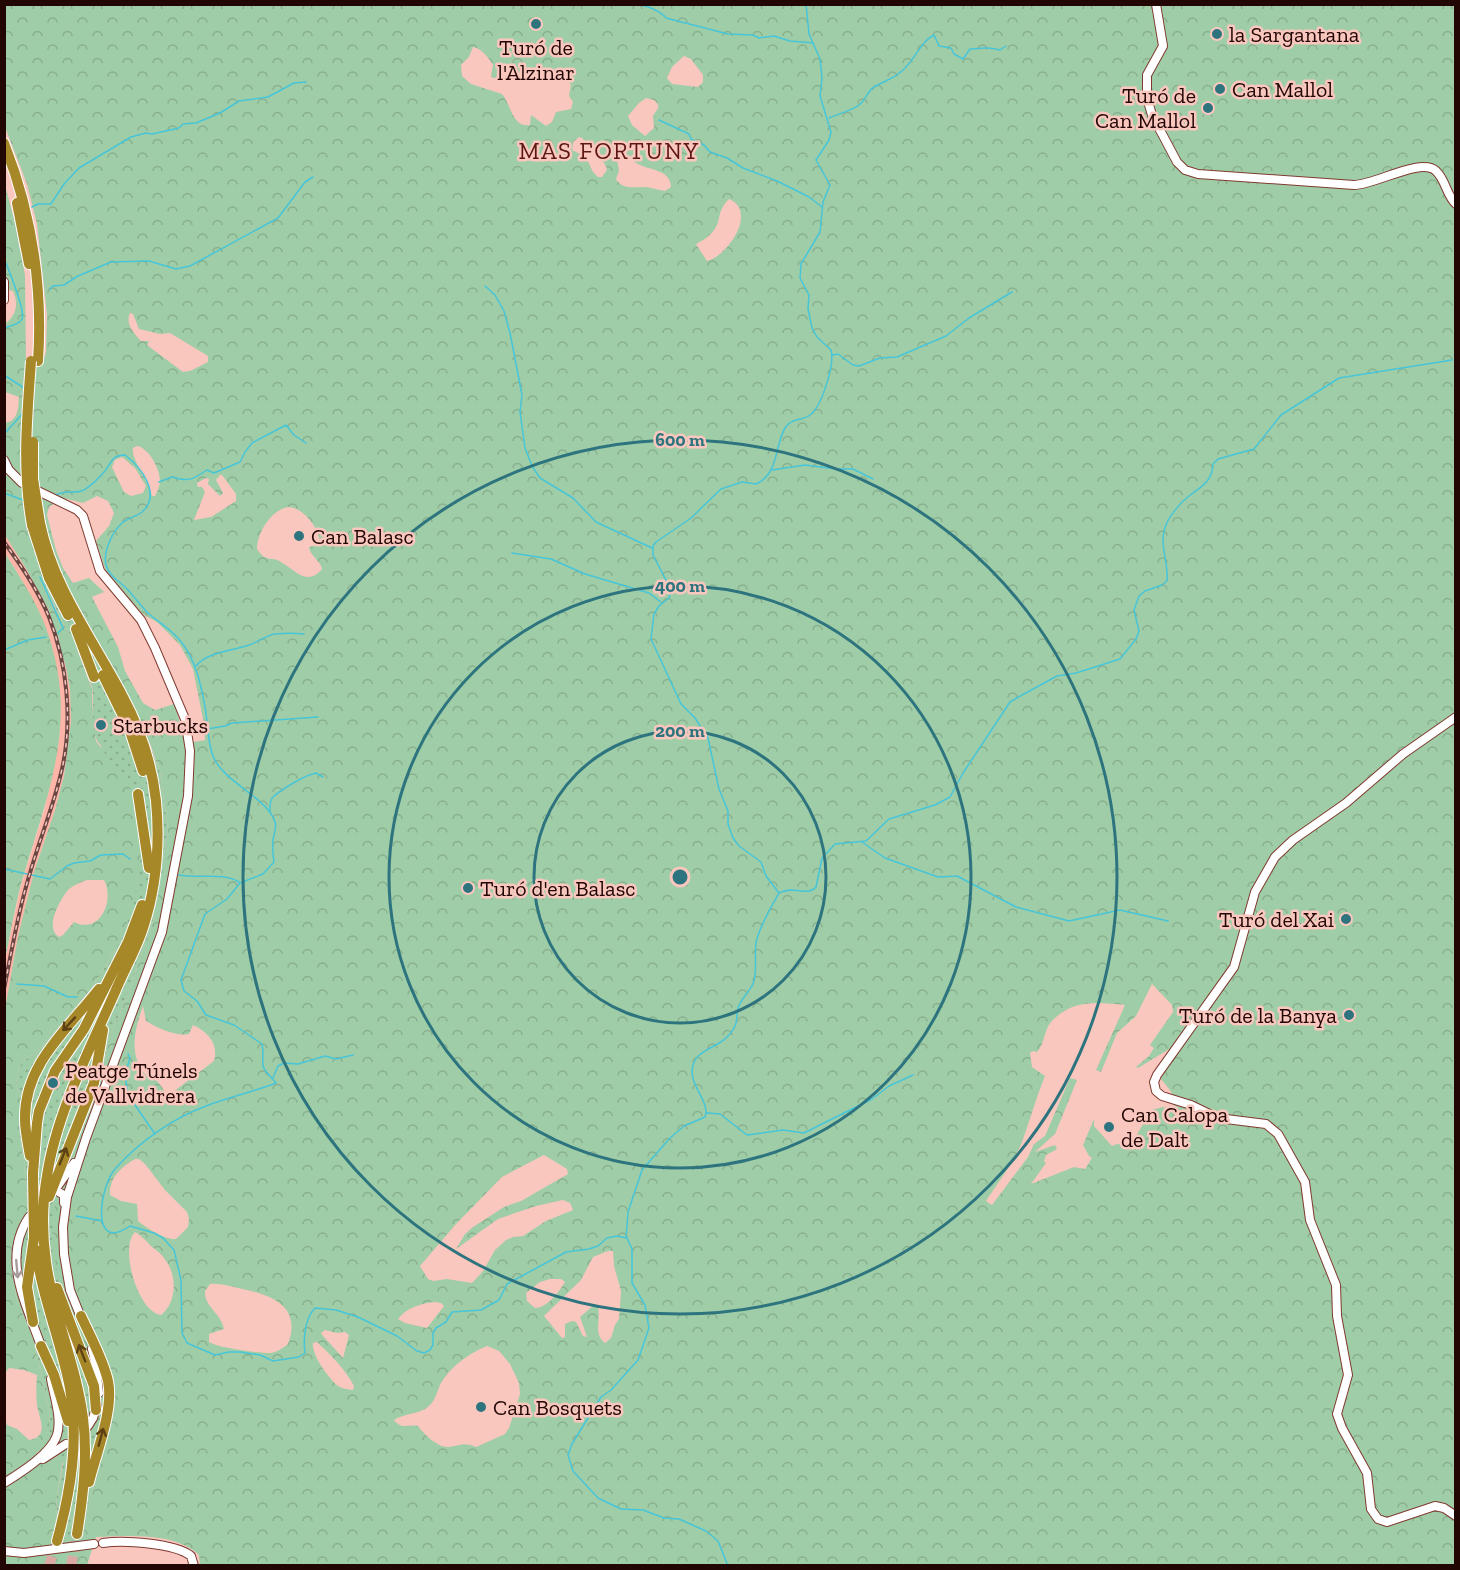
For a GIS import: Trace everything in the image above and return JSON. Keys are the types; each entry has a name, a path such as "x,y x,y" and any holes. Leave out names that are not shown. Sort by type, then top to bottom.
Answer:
{"highway":[{"path":"4,143 22,192 34,248 40,315 35,361"},
{"path":"4,162 18,207 27,252 33,302 35,361 32,458 36,524 49,578 112,692 136,745 149,806 149,868 140,914 84,1029 50,1082 37,1123 33,1173"},
{"path":"36,524 57,578 123,696 140,733 150,767 156,800 158,844 150,902 139,939 73,1091 49,1164 44,1211"},
{"path":"76,629 94,677"},
{"path":"138,794 149,868"},
{"path":"57,1541 74,1460 73,1412 61,1350 43,1290 39,1228 25,1111 28,1092 46,1052 90,1000 118,961"},
{"path":"33,1322 27,1291 39,1228 61,1161 94,1083 105,1016"},
{"path":"39,1228 52,1272 94,1386 96,1410"},
{"path":"39,1228 83,1416 86,1454 77,1534"},
{"path":"80,1514 106,1418 109,1390 105,1370 81,1316"},
{"path":"41,1346 64,1405 69,1431 69,1461 64,1514"}],"main road":[{"path":"1156,8 1163,46 1147,75 1147,98 1152,115 1182,168 1198,174 1354,185 1371,183 1408,170 1428,167 1438,173 1455,204"},
{"path":"4,282 4,300"},
{"path":"4,460 9,470 22,483"},
{"path":"46,495 82,514 87,523 100,571 146,627 184,719 190,751 188,796 162,932 86,1138 69,1190 64,1216"},
{"path":"1455,717 1403,754 1346,803 1293,840 1275,857 1255,892 1234,967 1154,1082 1156,1091 1166,1097 1191,1105 1218,1118 1266,1124 1278,1134 1303,1178 1310,1220 1335,1279 1336,1316 1348,1375 1337,1414 1342,1428 1367,1473 1371,1509 1378,1519 1387,1522 1435,1506 1444,1508 1455,1516"},
{"path":"86,1138 71,1167 55,1190 64,1195 63,1244 66,1273 96,1366 99,1396 96,1410 88,1426"},
{"path":"4,1483 48,1449 57,1431 57,1406 41,1346 20,1289 16,1269 18,1242 29,1217"},
{"path":"21,1471 66,1444"},
{"path":"4,1551 24,1553 128,1541 178,1549 191,1556 194,1566"}],"shaded area":[{"path":"5,535 48,609 66,667 70,690 71,721 64,776 34,872 18,936 5,1009 5,960 20,890 45,809 60,733 60,699 56,666 45,626 27,588 5,553"}],"green space":[{"path":"5,5 1455,5 1455,1565 200,1566 199,1555 177,1542 150,1537 122,1536 96,1537 87,1565 5,1565 5,1419 7,1425 17,1429 29,1440 39,1435 42,1426 37,1405 37,1375 9,1368 6,1372 5,1385 5,1009 18,936 34,872 64,776 71,721 70,690 66,667 48,609 5,535 5,423 15,417 19,397 5,392 5,324 12,317 16,305 13,291 5,289 5,185 25,275 26,363 42,364 46,352 47,314 37,224 27,184 5,127","holes":["473,47 482,51 493,65 491,76 493,78 510,70 542,80 561,69 571,85 569,96 573,102 571,109 556,112 552,122 546,126 531,115 530,125 524,125 516,119 502,94 471,84 462,76 461,65 469,57","684,56 691,59 703,75 703,82 698,87 672,84 667,78 672,67","646,98 654,100 658,106 653,116 654,128 645,136 632,125 628,116","579,137 604,162 607,170 602,177 598,177 593,172 586,157 572,150 573,142","622,154 638,164 664,174 670,181 671,187 665,191 647,187 628,187 616,179 619,171 617,159","729,199 737,205 741,213 737,233 723,251 707,261 696,244 706,238 716,227 721,211","130,313 133,314 139,329 160,334 170,333 208,356 208,362 183,372 147,345 149,341 141,341 129,325","137,446 150,455 160,476 155,496 152,496 133,453 133,448","122,457 135,468 146,486 143,493 131,496 124,492 112,467 115,460","222,475 236,494 236,501 211,517 194,520 205,492 202,487 198,487 197,483 206,478 209,479 208,484 220,496 223,493 216,480","97,496 108,501 114,513 109,526 96,541 107,575 144,615 157,622 180,645 193,669 205,740 193,742 186,740 174,704 155,710 143,703 125,671 118,647 92,597 104,592 89,578 73,583 63,568 56,550 47,515 49,507 63,498 83,503","288,507 304,514 319,536 320,542 309,547 322,569 317,574 306,577 277,560 263,556 257,549 259,536 266,523 276,513","26,521 46,531 61,573 131,703 151,746 160,772 168,829 153,920 126,1000 111,1033 95,1099 69,1158 56,1196 52,1240 58,1279 89,1361 109,1369 115,1391 111,1419 81,1537 55,1540 57,1496 63,1459 61,1455 38,1465 37,1452 41,1450 49,1434 50,1412 32,1335 16,1297 11,1257 15,1235 28,1210 19,1129 23,1098 16,1083 19,1067 41,1048 91,989 116,949 133,909 140,863 140,818 129,786 96,741 92,689 76,646 49,597 26,528","87,880 104,880 108,897 106,906 98,920 83,925 74,922 59,937 53,927 55,913 69,889","1152,984 1172,1005 1173,1012 1150,1045 1154,1048 1149,1056 1136,1067 1138,1068 1171,1048 1160,1078 1174,1097 1174,1105 1171,1109 1163,1107 1151,1110 1132,1143 1112,1146 1094,1126 1094,1119 1083,1145 1092,1158 1085,1169 1074,1167 1031,1184 1046,1163 1044,1161 1046,1155 1057,1149 1055,1145 1035,1152 1055,1134 1077,1080 1070,1078 1045,1136 1034,1144 1028,1157 992,1205 986,1201 1019,1149 1045,1076 1032,1067 1030,1053 1037,1052 1051,1022 1067,1009 1095,1003 1125,1005 1096,1070 1101,1072 1117,1033 1136,1016","143,1006 146,1021 161,1029 184,1035 189,1034 193,1025 203,1031 214,1044 214,1061 169,1095 157,1081 145,1074 136,1058 135,1041","544,1155 567,1169 568,1174 521,1201 504,1207 473,1227 465,1234 456,1249 498,1219 536,1206 563,1200 570,1203 573,1210 546,1221 523,1236 506,1240 495,1250 483,1271 472,1283 428,1279 420,1266 456,1224 502,1177","139,1159 187,1212 188,1227 176,1239 156,1233 138,1221 137,1204 121,1201 110,1195 114,1178 130,1162","135,1232 161,1254 171,1272 173,1295 167,1309 161,1315 145,1303 133,1278 129,1251","613,1251 614,1266 621,1291 619,1319 611,1338 605,1343 601,1339 598,1331 598,1307 594,1305 580,1317 587,1337 583,1336 576,1322 572,1321 565,1324 565,1337 562,1338 544,1316 581,1280 593,1257","550,1279 561,1279 565,1282 548,1302 535,1308 527,1301 526,1293 540,1282","210,1284 261,1294 280,1303 287,1310 291,1319 288,1344 271,1353 214,1344 209,1342 209,1334 224,1329 205,1297 205,1291","435,1302 444,1306 427,1328 398,1319 415,1307","325,1330 345,1332 349,1335 343,1358 321,1333","317,1342 346,1374 354,1386 353,1390 338,1386 318,1360 313,1348 313,1343","487,1346 499,1351 510,1364 519,1383 520,1394 505,1434 476,1447 464,1444 447,1447 435,1442 418,1426 402,1426 394,1420 429,1406 444,1379 460,1362"]},
{"path":"34,516 46,531 77,603 145,733 160,772 168,829 153,920 126,1000 111,1033 95,1099 89,1110 109,1369 115,1391 111,1419 81,1538 55,1541 57,1496 63,1463 57,1456 38,1465 39,1451 50,1420 50,1412 32,1335 16,1297 11,1257 15,1235 28,1210 19,1129 23,1098 16,1083 19,1067 41,1048 91,989 116,949 101,746 94,733 92,688 79,653 47,591 37,564 26,528 26,521"},
{"path":"5,553 32,597 45,625 56,661 60,694 60,727 49,790 20,888 5,960"}],"waterway":[{"path":"632,4 650,8 666,18 728,34 753,35 759,38 774,36 790,41 813,43"},
{"path":"626,1238 628,1212 642,1170 670,1138 684,1126 705,1117 705,1105 693,1079 693,1065 701,1054 725,1039 735,1026 739,1005 753,984 758,937 779,893 766,876 761,862 739,846 733,838 708,738 695,718 681,704 651,639 654,614 670,594 668,584 653,555 653,546 691,518 721,489 742,482 756,484 763,480 772,467 785,428 815,410 826,384 831,365 831,350 817,337 812,328 808,309 809,295 800,278 801,264 820,232 823,202 830,185 816,160 829,140 831,132 820,96 822,78 820,59 809,34 806,4"},
{"path":"829,118 856,107 872,88 900,73 925,42 934,35 939,46 951,48 954,54 963,59 970,49 1000,50 1006,46"},
{"path":"32,207 38,204 51,204 64,184 79,168 131,137 196,123 220,113 239,101 268,97 294,83 306,82"},
{"path":"659,120 689,134 691,139 704,145 710,152 777,181 809,197 822,207"},
{"path":"50,289 53,286 64,285 78,276 111,262 149,261 176,269 190,266 278,218 305,182 313,177"},
{"path":"4,258 23,314 19,323 4,328"},
{"path":"485,286 495,295 504,311 510,333 522,395 520,412 525,448 532,466 540,478 573,498 596,522 652,548"},
{"path":"833,355 838,354 853,365 859,366 880,358 897,357 946,336 969,318 1012,292"},
{"path":"779,893 790,890 813,890 816,887 822,858 835,844 866,841 889,819 935,805 950,797 963,773 1010,702 1057,676 1076,673 1120,659 1136,639 1139,631 1134,610 1139,596 1167,581 1163,539 1168,521 1182,502 1206,483 1211,475 1213,464 1218,459 1254,449 1281,415 1339,378 1452,360"},
{"path":"4,375 24,388"},
{"path":"6,432 23,413"},
{"path":"159,482 172,477 190,479 207,470 214,473 240,462 252,443 286,425 294,435 306,443"},
{"path":"56,495 84,490 117,456 121,455 125,455 143,474 150,489 148,505 140,514 124,521 118,527 109,542 105,560 107,569 148,613 178,638 187,650 200,682 213,756 226,774 264,805 271,813 276,826 273,843 274,862 263,874 240,883 227,899 205,914 181,980 184,991 197,1001 206,1015 234,1025 262,1044 263,1066 276,1083 194,1111 169,1124 146,1140 124,1159 110,1177 102,1202 103,1225 108,1231 117,1232 130,1226 154,1233 163,1238 174,1250 181,1280 182,1333 187,1343 215,1355 240,1352 260,1355 273,1361 299,1357 305,1353 306,1329 309,1317 315,1308 336,1310 358,1317 397,1336 417,1351 424,1353 433,1345 433,1333 436,1328 446,1322 452,1312 481,1310 499,1300 507,1284 566,1252 598,1246 607,1238 617,1236 627,1238 632,1249 632,1283 645,1305 649,1328 638,1360 611,1390 601,1397 572,1444 568,1455 573,1471 598,1498 621,1509 643,1510 664,1518 679,1519 706,1531 718,1541 728,1566"},
{"path":"772,470 805,465 853,469 873,479"},
{"path":"4,493 23,500"},
{"path":"512,553 551,559 585,574 649,593 662,603"},
{"path":"40,577 63,628 58,633"},
{"path":"196,666 213,655 249,645 271,635 304,634"},
{"path":"4,650 28,640 46,637"},
{"path":"207,729 232,723 318,717"},
{"path":"270,811 272,799 288,786 316,773 323,777"},
{"path":"862,842 885,858 938,877 957,876 1016,907 1069,921 1120,910 1168,921"},
{"path":"4,869 50,879 67,866 90,861 101,855 123,854 130,859"},
{"path":"179,875 218,876 239,882"},
{"path":"17,984 44,986 68,997 77,997"},
{"path":"128,1054 130,1058 125,1075 128,1095 155,1134"},
{"path":"273,1078 278,1066 284,1063 298,1064 325,1056 336,1059 353,1055"},
{"path":"707,1113 720,1114 747,1135 783,1130 804,1133 872,1099 889,1086 913,1075"},
{"path":"76,1216 102,1221"}],"tunnel":[{"path":"71,1566 77,1534"},
{"path":"49,1566 57,1542"}],"railway":[{"path":"4,542 29,578 49,617 64,672 67,712 62,769 26,887 4,989"}],"place":[{"name":"Turó de l'Alzinar","path":"536,24"},
{"name":"la Sargantana","path":"1217,34"},
{"name":"Can Mallol","path":"1220,89"},
{"name":"Turó de Can Mallol","path":"1208,108"},
{"name":"Can Balasc","path":"299,536"},
{"name":"Starbucks","path":"101,725"},
{"name":"Turó d'en Balasc","path":"468,888"},
{"name":"Turó del Xai","path":"1346,919"},
{"name":"Turó de la Banya","path":"1349,1015"},
{"name":"Peatge Túnels de Vallvidrera","path":"53,1083"},
{"name":"Can Calopa de Dalt","path":"1109,1127"},
{"name":"Can Bosquets","path":"481,1407"}],"district":[{"name":"MAS FORTUNY","path":"609,150"}]}
